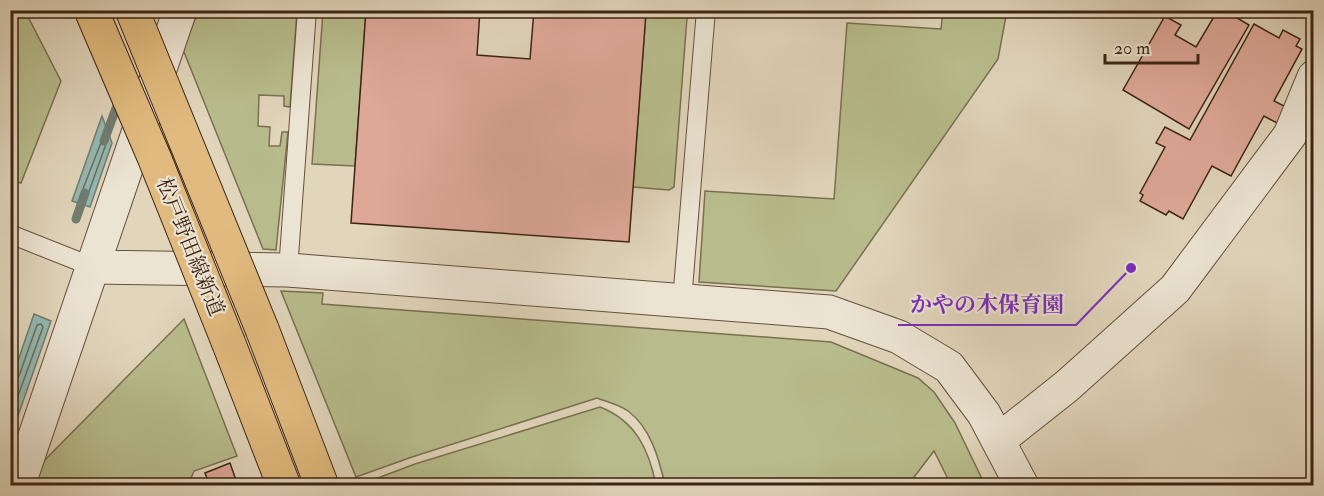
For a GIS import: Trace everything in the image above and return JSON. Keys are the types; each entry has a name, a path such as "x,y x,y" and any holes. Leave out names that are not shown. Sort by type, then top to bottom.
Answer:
{"main road":[{"name":"松戸野田線新道","path":"91,10 154,158 284,486"},
{"name":"松戸野田線新道","path":"132,10 262,329 322,486"}],"street":[{"path":"18,486 180,10"},
{"path":"999,440 1067,386 1176,289 1290,135 1314,77"},
{"path":"93,267 288,270 829,312 898,338 949,367 984,414 1022,486"}],"lane":[{"path":"288,270 307,10"},
{"path":"682,301 706,10"},
{"path":"10,234 93,267"}],"green space":[{"path":"11,10 25,11 61,81 21,183 11,180"},
{"path":"199,11 297,11 290,107 284,106 284,96 259,95 258,126 270,127 269,146 280,146 282,132 288,132 276,250 263,249 182,47"},
{"path":"323,11 366,11 355,166 312,164"},
{"path":"646,11 683,11 687,18 674,187 669,190 633,187"},
{"path":"943,11 1007,11 998,59 836,291 699,282 705,191 834,199 847,23 941,29"},
{"path":"281,291 323,293 322,304 831,342 918,378 934,392 955,423 985,485 951,485 934,451 908,485 665,485 657,455 643,426 628,411 597,398 356,477"},
{"path":"184,319 237,456 194,471 188,485 29,486 35,470"},
{"path":"600,407 623,420 639,438 649,460 656,485 359,485 415,464"}],"water":[{"path":"102,116 112,143 90,207 72,201"},
{"path":"34,314 51,321 11,436 11,381"}],"building":[{"path":"366,10 480,10 477,55 530,59 534,10 607,10 646,13 629,242 351,223"},
{"path":"1218,10 1224,10 1249,25 1189,129 1123,90 1165,16 1181,25 1175,35 1196,47"},
{"path":"1254,24 1279,38 1283,30 1300,39 1296,46 1302,49 1274,101 1286,107 1277,123 1264,116 1231,176 1212,166 1183,219 1169,211 1166,215 1140,201 1143,195 1140,193 1165,147 1156,143 1165,127 1190,140"},
{"path":"230,463 237,483 230,486 210,486 205,473"}],"waterway":[{"path":"104,141 119,100"},
{"path":"76,219 85,193"}],"place":[{"name":"かやの木保育園","path":"1131,268"}]}
